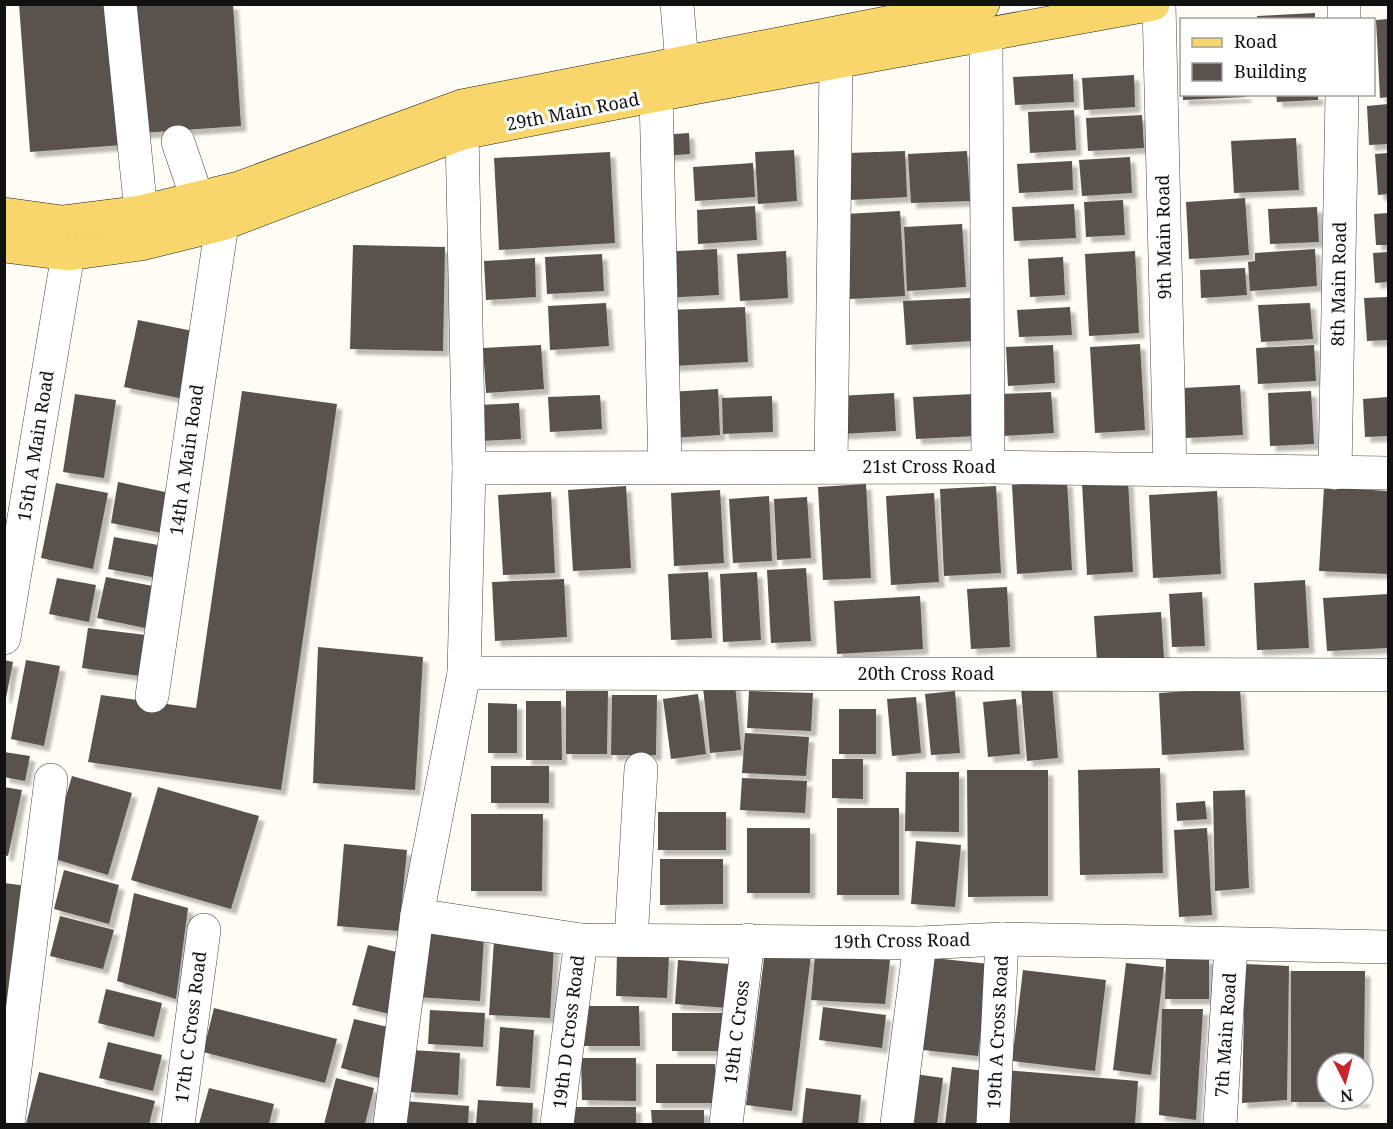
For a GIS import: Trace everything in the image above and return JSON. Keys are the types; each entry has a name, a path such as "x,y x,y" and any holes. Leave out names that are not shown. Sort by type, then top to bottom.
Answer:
{"main road":[{"name":"29th Main Road","path":"212,205 239,188 462,106 682,63 984,20 1153,4"},
{"name":"29th Main Road","path":"4,246 68,254 212,205 462,134 836,62 984,20"},
{"name":"29th Main Road","path":"4,214 62,222 143,227"}],"street":[{"path":"120,4 143,227"},
{"path":"677,4 682,63"},
{"name":"9th Main Road","path":"1159,4 1170,470"},
{"path":"984,20 988,467"},
{"path":"831,467 836,62"},
{"path":"656,95 665,467"},
{"name":"8th Main Road","path":"1335,473 1342,96"},
{"path":"390,1125 417,915 464,673 469,468 462,134"},
{"path":"177,142 212,205"},
{"name":"14th A Main Road","path":"152,696 212,205"},
{"name":"15th A Main Road","path":"4,638 68,254"},
{"name":"21st Cross Road","path":"469,468 988,467 1389,473"},
{"name":"20th Cross Road","path":"464,673 1389,675"},
{"path":"631,940 641,769"},
{"path":"8,1125 51,780"},
{"name":"19th Cross Road","path":"417,915 581,940 920,943 1002,939 1389,947"},
{"name":"17th C Cross Road","path":"178,1125 204,930"},
{"name":"19th A Cross Road","path":"993,1125 1002,939"},
{"name":"19th D Cross Road","path":"556,1125 581,940"},
{"name":"19th C Cross","path":"726,1125 748,940"},
{"path":"897,1125 920,943"},
{"name":"7th Main Road","path":"1220,1125 1231,945"}],"building":[{"path":"19,4 112,4 122,145 30,152"},
{"path":"132,4 233,4 241,126 141,133"},
{"path":"1315,13 1315,18 1257,18 1257,16"},
{"path":"1388,19 1388,97 1380,98 1376,20"},
{"path":"1073,74 1074,102 1015,105 1013,77"},
{"path":"1134,75 1135,107 1084,110 1082,78"},
{"path":"1183,96 1246,96 1246,97 1183,100"},
{"path":"1276,96 1318,96 1318,100 1277,102"},
{"path":"1388,104 1388,144 1369,145 1367,106"},
{"path":"1074,110 1076,150 1030,153 1028,112"},
{"path":"1142,115 1144,148 1088,151 1086,118"},
{"path":"689,133 690,154 661,156 660,135"},
{"path":"1296,138 1299,190 1234,193 1231,141"},
{"path":"794,150 797,201 758,204 755,152"},
{"path":"905,151 907,197 850,200 848,153"},
{"path":"967,151 970,201 911,203 908,154"},
{"path":"610,152 615,243 499,250 494,158"},
{"path":"1388,153 1388,194 1378,195 1375,154"},
{"path":"1130,157 1132,193 1082,196 1079,160"},
{"path":"1072,161 1073,190 1019,193 1017,164"},
{"path":"753,163 755,197 695,201 693,167"},
{"path":"1245,198 1249,255 1189,259 1186,202"},
{"path":"1123,200 1125,235 1086,237 1084,202"},
{"path":"1074,204 1076,238 1014,241 1012,207"},
{"path":"755,206 757,240 698,244 697,210"},
{"path":"1317,207 1319,242 1270,244 1268,209"},
{"path":"900,211 905,296 850,299 845,214"},
{"path":"1388,213 1388,245 1376,245 1374,214"},
{"path":"962,224 966,287 907,291 904,227"},
{"path":"353,245 445,247 443,351 350,349"},
{"path":"717,249 719,295 662,298 660,252"},
{"path":"1315,249 1317,286 1250,291 1248,262 1255,261 1255,253"},
{"path":"786,251 788,298 740,301 737,254"},
{"path":"1135,251 1139,333 1089,336 1085,254"},
{"path":"1388,252 1388,282 1375,283 1373,253"},
{"path":"602,254 604,291 547,294 545,257"},
{"path":"1063,257 1065,295 1030,297 1028,259"},
{"path":"535,258 536,297 486,300 484,261"},
{"path":"1245,268 1247,295 1201,298 1200,270"},
{"path":"1388,297 1388,340 1367,341 1364,298"},
{"path":"970,298 972,341 906,345 903,301"},
{"path":"606,303 609,346 550,350 548,306"},
{"path":"1310,303 1313,339 1261,342 1258,305"},
{"path":"745,307 748,362 672,366 669,310"},
{"path":"1070,307 1072,335 1019,337 1017,310"},
{"path":"138,320 198,332 184,399 124,387"},
{"path":"1140,344 1145,430 1095,433 1090,347"},
{"path":"541,345 544,389 486,393 483,348"},
{"path":"1053,345 1055,383 1008,386 1006,347"},
{"path":"1314,345 1316,381 1258,384 1256,348"},
{"path":"1240,385 1243,435 1186,438 1183,388"},
{"path":"718,389 720,435 671,438 669,392"},
{"path":"242,391 337,404 281,790 88,762 101,695 196,708"},
{"path":"1311,391 1314,444 1270,446 1268,393"},
{"path":"1051,392 1054,433 1003,436 1001,394"},
{"path":"894,393 896,431 841,434 838,396"},
{"path":"75,394 116,400 104,478 63,472"},
{"path":"974,394 977,436 916,439 913,397"},
{"path":"600,395 602,429 550,432 548,397"},
{"path":"772,396 773,432 723,434 722,398"},
{"path":"1388,397 1388,436 1365,437 1363,399"},
{"path":"519,403 521,439 479,441 477,405"},
{"path":"1067,481 1072,570 1017,574 1012,485"},
{"path":"1128,481 1133,572 1087,575 1082,483"},
{"path":"118,482 170,493 162,533 111,523"},
{"path":"56,483 108,493 93,569 41,558"},
{"path":"866,484 871,578 823,580 818,487"},
{"path":"626,486 631,568 573,571 568,490"},
{"path":"996,486 1001,573 944,576 940,489"},
{"path":"1324,487 1388,491 1388,574 1319,571"},
{"path":"720,490 724,563 674,566 671,493"},
{"path":"1217,491 1221,574 1153,578 1149,495"},
{"path":"551,492 555,573 503,575 498,495"},
{"path":"934,493 939,582 891,585 886,496"},
{"path":"769,496 772,561 733,563 729,499"},
{"path":"807,497 811,558 777,560 774,499"},
{"path":"114,537 169,547 163,579 108,569"},
{"path":"806,568 811,641 771,643 767,570"},
{"path":"708,572 712,638 671,640 668,574"},
{"path":"757,572 761,640 723,642 720,574"},
{"path":"106,577 158,587 150,629 97,618"},
{"path":"57,578 96,585 89,622 49,614"},
{"path":"564,579 567,637 495,641 492,582"},
{"path":"1305,580 1309,648 1257,650 1254,583"},
{"path":"1007,587 1010,647 971,649 967,589"},
{"path":"1202,592 1205,646 1172,647 1169,594"},
{"path":"1388,594 1388,648 1327,651 1323,598"},
{"path":"920,596 923,649 837,654 834,601"},
{"path":"1161,612 1164,659 1097,663 1094,616"},
{"path":"88,628 146,635 140,676 82,668"},
{"path":"318,647 423,657 415,790 313,783"},
{"path":"4,660 13,662 6,698 4,698"},
{"path":"26,660 60,666 44,746 11,739"},
{"path":"735,684 741,750 710,753 703,687"},
{"path":"1052,685 1058,758 1027,761 1021,688"},
{"path":"1240,688 1244,750 1162,755 1159,693"},
{"path":"566,691 608,691 607,754 566,754"},
{"path":"749,691 813,693 811,731 747,728"},
{"path":"955,691 960,753 931,755 925,694"},
{"path":"698,694 706,754 671,759 663,699"},
{"path":"612,695 657,695 656,755 611,755"},
{"path":"916,697 921,753 892,756 887,699"},
{"path":"1016,699 1020,754 988,757 983,702"},
{"path":"526,701 561,701 562,760 526,760"},
{"path":"488,703 517,704 517,753 488,753"},
{"path":"839,709 876,709 876,754 839,754"},
{"path":"745,733 809,737 806,776 742,773"},
{"path":"4,752 30,756 25,781 4,777"},
{"path":"832,759 863,759 863,799 832,798"},
{"path":"491,766 549,766 549,803 491,803"},
{"path":"1160,768 1163,873 1080,875 1078,770"},
{"path":"967,770 1048,770 1048,896 968,897"},
{"path":"906,772 959,772 959,832 905,831"},
{"path":"72,776 132,793 108,875 48,857"},
{"path":"742,778 807,781 805,813 740,810"},
{"path":"4,787 22,790 8,856 4,855"},
{"path":"158,787 259,816 231,909 131,880"},
{"path":"1245,790 1249,888 1215,891 1213,791"},
{"path":"1205,801 1207,819 1177,821 1176,803"},
{"path":"837,808 899,808 899,895 837,895"},
{"path":"658,812 726,812 726,850 658,850"},
{"path":"471,814 543,814 542,891 471,891"},
{"path":"747,828 810,828 810,893 747,893"},
{"path":"1207,828 1212,915 1179,917 1174,830"},
{"path":"916,841 961,845 955,907 911,904"},
{"path":"344,844 407,850 399,931 337,926"},
{"path":"660,859 723,859 723,904 660,905"},
{"path":"64,870 119,885 109,924 54,909"},
{"path":"4,883 27,886 4,1020"},
{"path":"134,893 188,908 176,999 117,981"},
{"path":"60,916 114,930 103,969 50,956"},
{"path":"420,933 484,937 480,1001 416,997"},
{"path":"494,940 554,944 550,1018 489,1015"},
{"path":"368,945 409,955 394,1015 352,1005"},
{"path":"765,950 811,955 792,1111 746,1105"},
{"path":"617,952 669,955 667,998 616,996"},
{"path":"815,956 890,960 885,1004 811,1000"},
{"path":"1166,957 1209,958 1209,999 1165,999"},
{"path":"934,958 989,964 978,1056 923,1050"},
{"path":"678,960 730,964 728,1008 675,1004"},
{"path":"1126,963 1164,967 1151,1075 1113,1070"},
{"path":"1245,964 1289,966 1287,1100 1242,1103"},
{"path":"1023,970 1106,980 1095,1071 1012,1061"},
{"path":"1291,971 1365,971 1364,1051 1315,1051 1315,1102 1291,1102"},
{"path":"106,989 162,1003 154,1037 98,1023"},
{"path":"583,1006 639,1006 640,1046 583,1046"},
{"path":"823,1007 886,1015 882,1048 819,1040"},
{"path":"214,1008 337,1039 325,1083 203,1052"},
{"path":"1162,1009 1203,1009 1196,1120 1159,1115"},
{"path":"430,1010 485,1013 483,1047 428,1044"},
{"path":"672,1013 726,1013 727,1051 672,1051"},
{"path":"354,1019 392,1028 379,1078 341,1068"},
{"path":"500,1027 534,1030 530,1088 496,1086"},
{"path":"108,1042 162,1055 153,1091 99,1078"},
{"path":"411,1050 460,1053 458,1095 408,1092"},
{"path":"581,1058 636,1058 636,1101 582,1100"},
{"path":"656,1064 715,1064 716,1103 656,1103"},
{"path":"952,1067 985,1071 979,1124 945,1124"},
{"path":"1005,1070 1138,1081 1135,1124 1001,1124"},
{"path":"39,1072 155,1101 149,1124 26,1124"},
{"path":"915,1074 943,1078 937,1124 909,1123"},
{"path":"336,1078 374,1088 365,1124 324,1124"},
{"path":"209,1088 274,1104 269,1124 199,1124"},
{"path":"806,1088 861,1095 858,1124 802,1124"},
{"path":"478,1100 533,1103 532,1124 476,1124"},
{"path":"403,1101 469,1106 468,1124 401,1124"},
{"path":"573,1107 636,1107 636,1124 573,1124"},
{"path":"651,1110 704,1110 704,1124 652,1124"}]}
